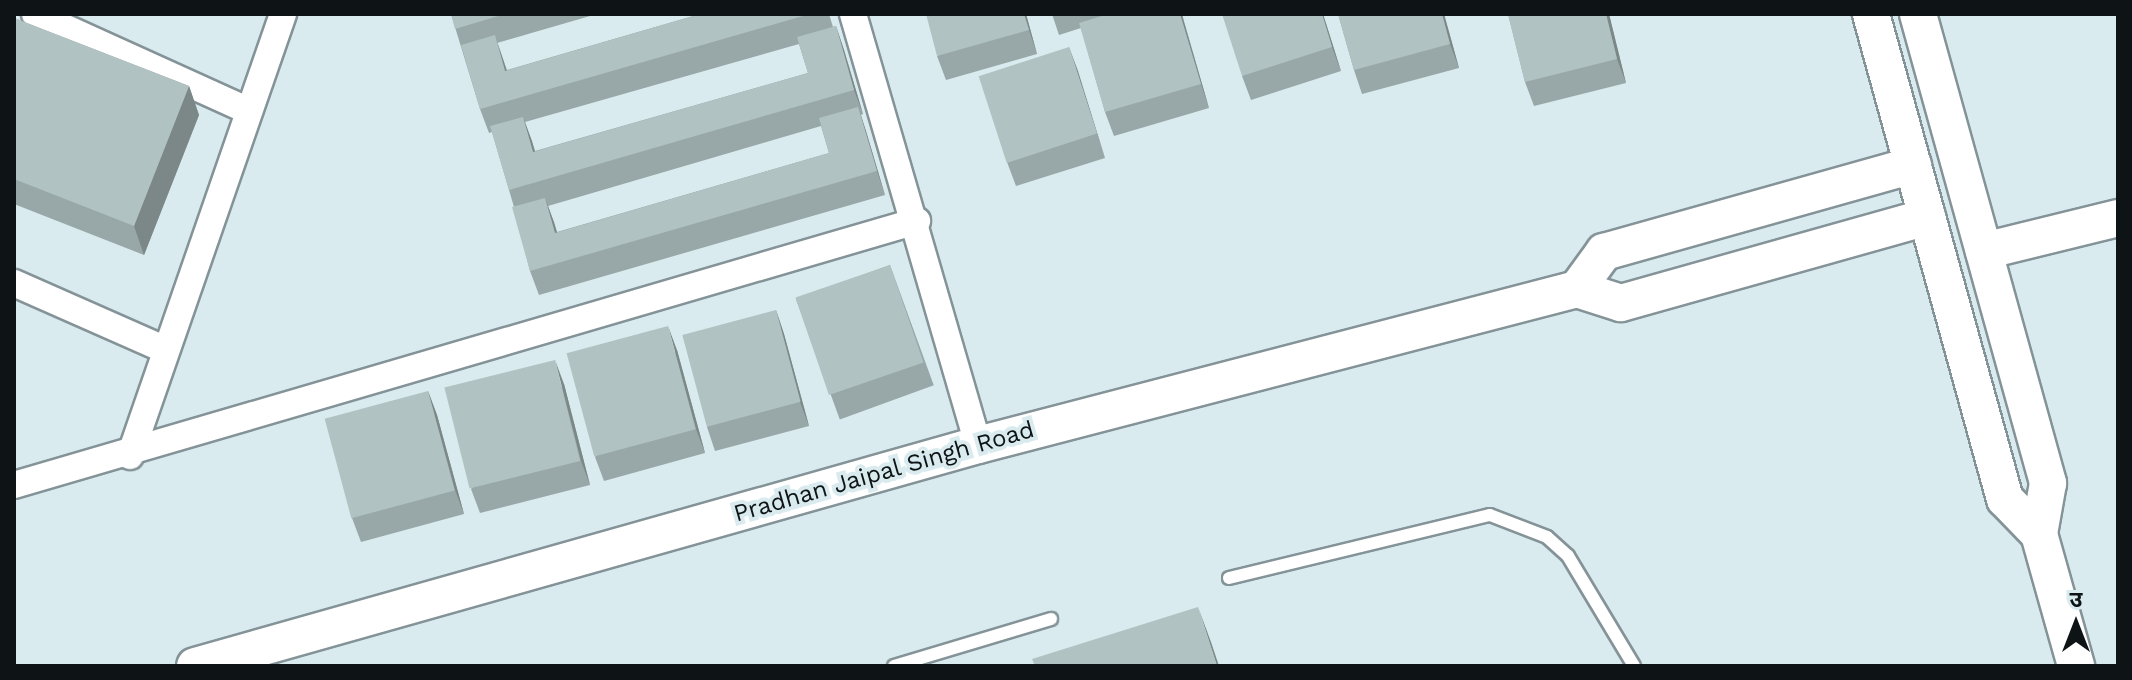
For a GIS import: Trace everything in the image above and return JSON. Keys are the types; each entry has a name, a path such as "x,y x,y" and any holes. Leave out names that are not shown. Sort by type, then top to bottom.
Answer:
{"street":[{"path":"35,14 249,111"},
{"path":"130,456 283,14"},
{"path":"853,14 917,221 978,445"},
{"path":"1871,14 2005,499 2039,534"},
{"path":"1918,14 2048,483 2039,534 2076,666"},
{"path":"1913,165 1604,252 1577,289 1621,303 1927,217"},
{"path":"1984,251 2118,218"},
{"path":"14,485 130,456 917,221"},
{"path":"14,283 166,350"},
{"name":"Pradhan Jaipal Singh Road","path":"195,666 978,445 1577,289"}],"lane":[{"path":"1229,578 1490,515 1547,537 1568,556 1634,666"},
{"path":"894,666 1051,619"}],"building":[{"path":"451,14 505,14 455,29"},
{"path":"700,14 810,14 480,109 461,45 495,35 505,71"},
{"path":"926,14 1024,14 1029,30 937,56"},
{"path":"1108,14 1180,14 1201,84 1105,112 1079,23"},
{"path":"1222,14 1322,14 1332,47 1242,76"},
{"path":"1338,14 1442,14 1450,44 1354,70"},
{"path":"1508,14 1606,14 1617,59 1525,82"},
{"path":"14,18 189,86 134,226 14,179"},
{"path":"836,26 854,90 509,190 490,126 523,117 533,152 808,73 797,37"},
{"path":"1069,47 1097,134 1007,163 979,76"},
{"path":"858,107 877,171 530,271 512,207 545,198 555,233 829,153 819,118"},
{"path":"890,265 924,362 829,395 795,298"},
{"path":"776,310 801,402 707,427 682,335"},
{"path":"668,326 696,429 594,457 567,353"},
{"path":"555,360 580,461 470,488 444,388"},
{"path":"428,391 455,490 351,518 325,419"},
{"path":"1198,607 1217,666 1035,666 1032,659"}]}
